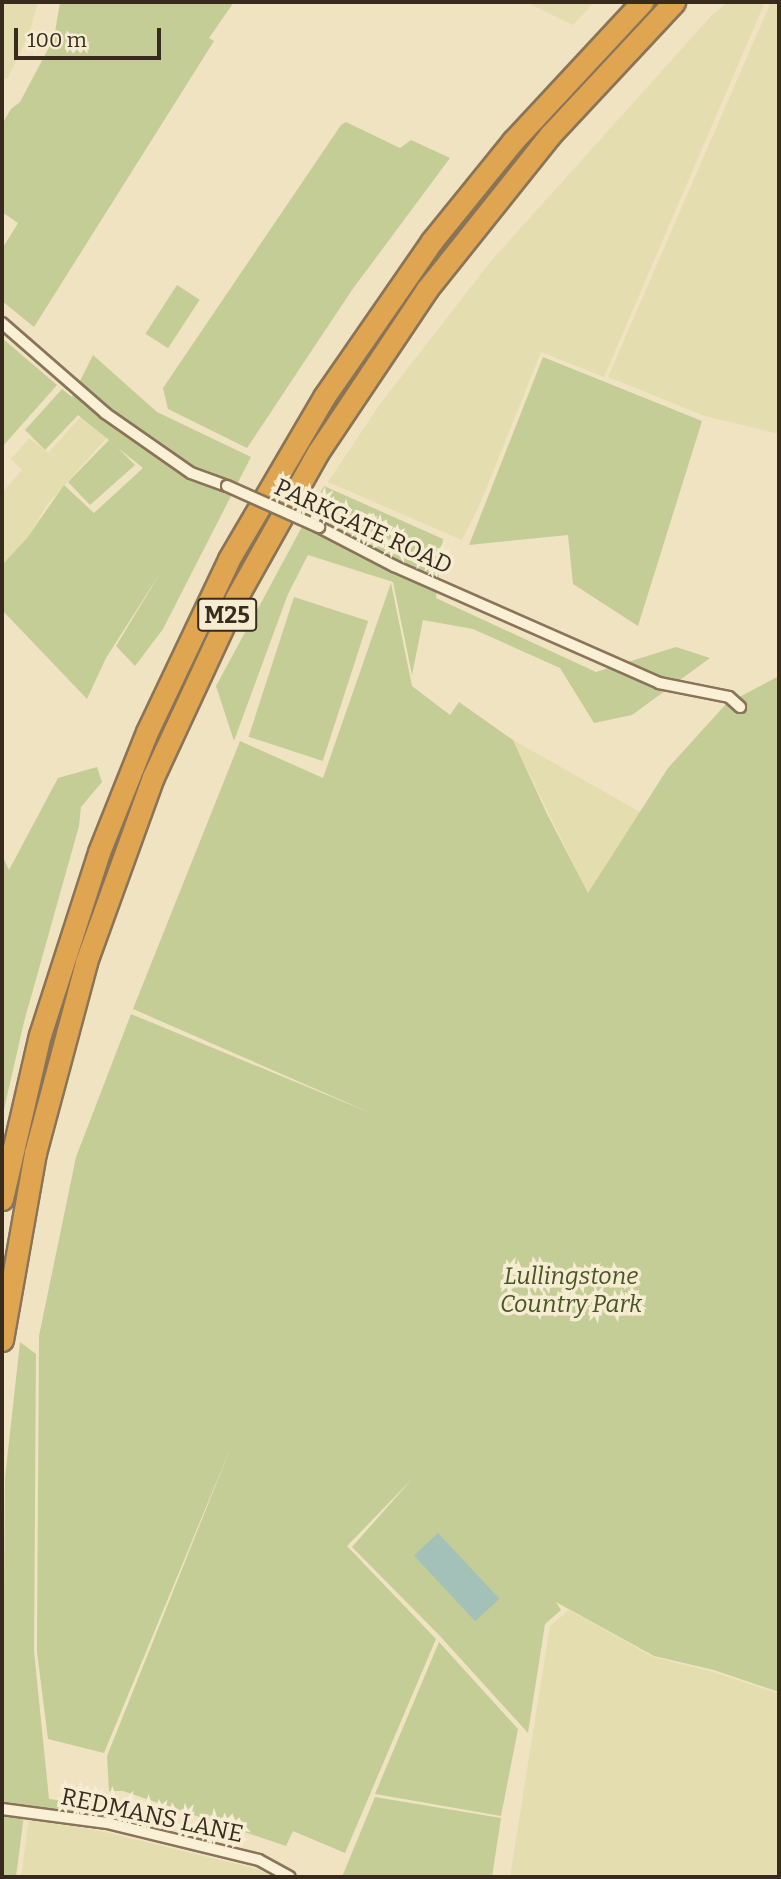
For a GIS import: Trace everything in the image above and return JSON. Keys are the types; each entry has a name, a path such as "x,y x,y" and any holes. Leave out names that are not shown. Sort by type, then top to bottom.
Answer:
{"highway":[{"name":"M25","path":"2,1199 40,1035 95,864 147,732 229,559 324,397 432,242 513,141 642,2"},
{"name":"M25","path":"2,1340 35,1153 86,962 153,777 224,621 318,452 426,289 533,155 674,2"}],"street":[{"name":"PARKGATE ROAD","path":"2,323 105,412 191,473 319,527 394,566 659,683 729,697 740,707"},
{"name":"REDMANS LANE","path":"2,1809 120,1826 259,1860 290,1877"}],"shaded area":[{"path":"2,2 38,2 29,34 7,79 2,76"},
{"path":"526,2 594,2 573,25"},
{"path":"728,2 765,2 604,377 541,352 480,504 462,540 328,482 380,404 491,261 713,14"},
{"path":"771,2 779,2 779,434 705,416 608,377"},
{"path":"86,411 109,435 47,505 27,538 2,565 2,493 22,470 11,459 29,438 48,453"},
{"path":"513,740 640,812 588,894"},
{"path":"569,1610 653,1657 713,1672 779,1694 779,1877 510,1877 550,1626"},
{"path":"29,1818 105,1832 257,1869 272,1877 21,1877"}],"green space":[{"path":"60,2 234,2 209,38 214,41 34,327 2,301 2,249 18,223 2,212 2,124 11,109 20,102 54,38"},
{"path":"346,122 400,148 411,140 450,158 352,290 247,448 168,409 163,388 341,125"},
{"path":"177,285 200,300 168,348 145,334"},
{"path":"2,338 57,385 2,447"},
{"path":"93,355 157,412 251,457 163,629 135,666 116,646 162,570 106,658 87,699 2,610 2,565 27,538 64,485 94,513 143,468 118,448 135,465 90,505 68,482 109,440 78,415 45,450 25,430 62,389 72,397"},
{"path":"543,357 702,421 638,626 573,584 568,535 469,545"},
{"path":"324,486 443,539 436,598 596,672 676,647 710,658 632,715 594,723 560,668 473,629 423,620 412,675 393,582 308,555 288,594 234,741 216,686"},
{"name":"Lullingstone Country Park","path":"391,583 412,686 450,715 459,702 513,740 588,893 668,768 726,704 779,676 779,1692 714,1670 654,1656 556,1602 561,1610 545,1624 528,1733 440,1636 352,1547 413,1478 347,1546 436,1639 345,1853 293,1831 286,1846 123,1791 109,1791 107,1756 233,1442 104,1753 48,1739 37,1652 39,1336 76,1157 131,1014 373,1114 133,1009 240,741 323,778"},
{"path":"294,597 368,621 323,761 249,737"},
{"path":"97,767 102,782 81,807 79,826 24,1022 2,1118 2,855 9,870 58,778"},
{"path":"20,1342 36,1354 34,1651 49,1799 82,1803 83,1814 2,1803 5,1478"},
{"path":"439,1642 518,1729 501,1816 375,1794"},
{"path":"375,1797 501,1818 492,1877 342,1877"},
{"path":"24,1815 16,1877 2,1877 2,1816"}],"water":[{"path":"438,1533 499,1599 475,1621 414,1556"}]}
